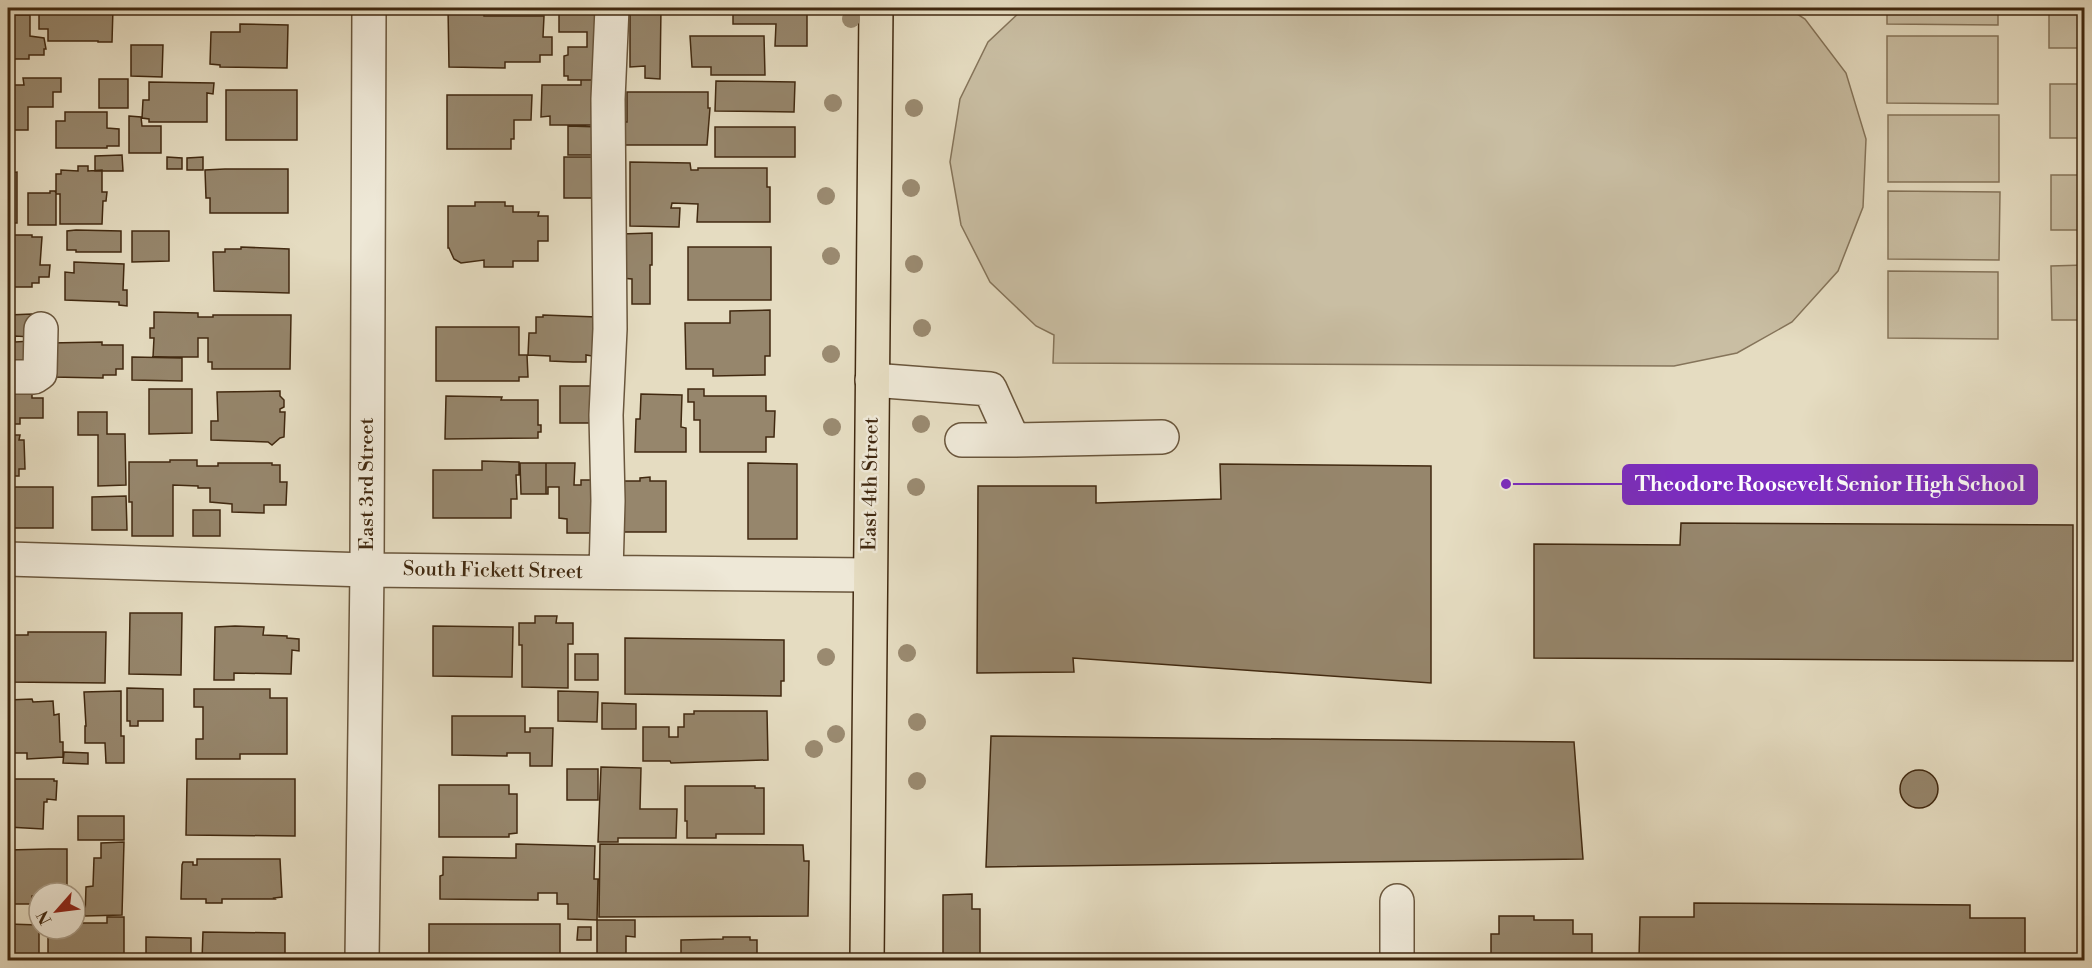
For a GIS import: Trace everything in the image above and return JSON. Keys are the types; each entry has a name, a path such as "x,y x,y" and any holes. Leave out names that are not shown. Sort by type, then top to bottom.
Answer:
{"main road":[{"name":"East 4th Street","path":"867,960 876,8"}],"street":[{"name":"East 3rd Street","path":"362,960 367,570 369,8"},
{"path":"606,572 608,501 606,415 610,329 608,99 612,8"},
{"path":"8,377 34,377 40,374 41,329"},
{"path":"872,380 990,389 1013,440"},
{"path":"962,440 1162,437"},
{"name":"South Fickett Street","path":"8,559 367,570 870,575"},
{"path":"1397,901 1397,960"}],"shaded area":[{"path":"1024,8 1788,8 1805,19 1846,73 1866,139 1863,207 1838,271 1792,322 1737,353 1674,366 1053,363 1054,335 1036,326 990,282 961,225 950,162 960,99 988,42"},
{"path":"1887,8 1998,8 1998,25 1887,24"},
{"path":"2049,8 2084,8 2084,48 2049,48"},
{"path":"1887,36 1998,36 1998,104 1887,103"},
{"path":"2050,84 2084,84 2084,138 2050,138"},
{"path":"1888,115 1999,115 1999,182 1888,182"},
{"path":"2051,175 2084,175 2084,230 2051,230"},
{"path":"1888,191 2000,192 1999,260 1888,259"},
{"path":"2084,265 2084,320 2052,320 2051,266"},
{"path":"1888,271 1998,272 1998,339 1888,338"}],"building":[{"path":"39,8 113,8 112,42 48,41 48,29 39,29"},
{"path":"448,8 484,8 484,16 544,16 543,37 552,37 552,55 540,55 540,62 505,62 505,68 449,67"},
{"path":"559,8 596,8 601,80 568,80 568,76 564,76 564,56 568,55 568,47 587,47 587,32 559,32"},
{"path":"630,8 661,8 660,79 645,78 645,66 630,67"},
{"path":"733,8 807,8 807,46 775,46 776,24 733,24"},
{"path":"8,15 30,15 30,36 44,38 46,49 44,49 44,55 29,55 29,59 8,59"},
{"path":"240,24 288,25 287,68 220,67 220,65 210,64 211,32 240,32"},
{"path":"690,36 764,36 765,75 711,75 711,67 692,67"},
{"path":"131,45 163,45 162,77 131,76"},
{"path":"23,78 61,78 61,92 53,92 53,107 28,107 28,130 13,130 14,135 8,136 8,81 13,81 13,85 24,85"},
{"path":"99,79 128,79 128,108 99,108"},
{"path":"581,80 601,80 596,125 550,125 550,116 541,117 542,85 581,85"},
{"path":"716,81 795,82 794,112 715,111"},
{"path":"149,82 214,83 213,94 207,93 207,122 149,122 149,119 142,118 143,100 149,100"},
{"path":"226,90 297,90 297,140 226,140"},
{"path":"627,92 708,92 708,108 710,108 707,145 616,145 617,122 627,122"},
{"path":"447,95 532,95 531,120 514,120 514,139 511,139 511,149 447,149"},
{"path":"65,112 107,112 107,128 119,129 119,146 56,148 56,121 65,121"},
{"path":"129,116 141,117 142,126 161,126 161,153 129,153"},
{"path":"568,126 600,127 600,155 568,155"},
{"path":"715,127 795,127 795,157 715,157"},
{"path":"122,155 123,171 95,171 95,156"},
{"path":"167,157 182,158 182,169 167,169"},
{"path":"203,157 203,170 187,170 187,158"},
{"path":"564,157 600,157 600,198 564,198"},
{"path":"630,162 690,163 691,170 698,170 698,168 767,168 767,187 770,187 770,222 697,222 698,204 672,203 671,208 680,208 679,227 630,226"},
{"path":"78,166 88,166 88,171 102,170 102,192 107,192 106,201 103,201 102,224 60,224 60,194 56,194 56,174 61,174 61,170 78,171"},
{"path":"288,169 288,213 210,213 210,198 206,198 205,170"},
{"path":"8,170 9,173 17,172 17,223 8,223"},
{"path":"50,191 56,193 56,225 28,225 28,193 50,193"},
{"path":"475,202 505,202 505,206 513,206 513,212 539,212 538,216 548,216 548,241 538,241 538,261 513,261 513,267 484,267 484,260 461,263 454,259 448,248 448,206 475,206"},
{"path":"67,231 121,231 121,252 67,250"},
{"path":"132,231 169,231 169,261 132,262"},
{"path":"652,233 650,304 632,304 632,279 621,278 621,234"},
{"path":"8,235 42,237 40,265 50,265 49,277 39,277 39,283 32,283 32,287 8,287"},
{"path":"241,247 289,249 289,293 214,291 213,252 225,252 225,249 241,249"},
{"path":"688,247 771,247 771,300 688,300"},
{"path":"74,262 124,264 123,290 127,290 127,306 119,305 119,302 65,300 65,272 74,273"},
{"path":"770,310 770,356 765,356 765,375 713,376 713,369 686,369 685,323 730,323 730,311"},
{"path":"154,312 198,313 198,317 291,315 290,369 212,369 212,362 208,362 208,338 198,338 198,357 153,357 154,338 150,338 150,328 154,328"},
{"path":"32,314 31,337 15,336 15,342 31,341 31,366 8,367 8,315"},
{"path":"543,315 597,317 592,356 586,355 586,362 573,362 550,361 550,356 528,355 529,333 536,333 536,317 543,317"},
{"path":"436,327 519,327 519,355 527,355 528,377 519,377 519,381 436,381"},
{"path":"102,342 102,345 123,345 123,369 116,369 116,375 103,375 103,378 52,377 50,343"},
{"path":"132,357 182,358 182,381 132,380"},
{"path":"8,383 32,389 32,398 43,398 43,418 20,418 20,424 8,424"},
{"path":"560,386 591,386 590,423 560,423"},
{"path":"149,389 192,389 192,433 149,434"},
{"path":"688,389 704,389 704,396 766,396 766,411 775,411 774,437 766,437 766,452 700,452 700,420 694,420 694,402 688,402"},
{"path":"280,391 280,396 284,400 284,407 280,409 280,412 285,412 284,437 272,445 268,442 211,440 211,421 218,421 217,392"},
{"path":"641,394 682,395 681,427 686,428 686,452 635,452 636,419 640,419"},
{"path":"446,396 538,400 538,425 541,425 541,432 538,432 538,438 445,439"},
{"path":"78,412 107,412 107,434 125,434 126,485 98,486 98,435 78,435"},
{"path":"8,435 20,435 19,440 24,440 25,469 19,469 19,476 8,476"},
{"path":"170,460 197,460 197,466 218,466 218,463 280,465 280,482 287,482 286,505 264,505 264,513 232,512 232,504 210,502 210,488 173,485 173,536 132,536 129,462 170,462"},
{"path":"482,461 519,462 519,475 516,475 517,499 511,499 511,518 433,518 433,470 482,470"},
{"path":"520,463 546,463 546,494 521,494"},
{"path":"546,463 575,463 574,485 581,485 581,480 597,480 594,533 567,533 567,519 559,518 559,487 548,487 548,494 546,494"},
{"path":"748,463 797,464 797,539 748,539"},
{"path":"1220,464 1431,466 1431,683 1073,658 1074,672 977,673 978,486 1096,486 1096,503 1221,499"},
{"path":"650,477 650,481 666,481 666,532 617,532 616,481 640,481 640,478"},
{"path":"8,487 53,487 53,528 8,528"},
{"path":"126,496 127,530 92,530 92,497"},
{"path":"193,510 220,510 220,536 193,536"},
{"path":"1681,523 2073,525 2073,661 1534,658 1534,544 1680,545"},
{"path":"130,613 182,613 181,675 129,674"},
{"path":"535,616 557,616 556,623 573,623 573,644 568,644 568,688 522,687 522,645 519,645 519,623 535,623"},
{"path":"433,626 513,627 512,677 433,676"},
{"path":"215,627 264,627 263,635 299,639 299,651 292,650 291,674 234,673 234,680 214,680"},
{"path":"28,632 106,632 105,683 8,682 8,635 28,635"},
{"path":"625,638 784,640 784,681 781,681 781,696 625,694"},
{"path":"575,654 598,654 598,680 575,680"},
{"path":"127,688 163,689 163,721 138,721 138,726 130,726 130,721 127,721"},
{"path":"194,689 270,689 270,698 287,698 287,754 240,754 240,759 196,759 196,739 203,739 203,707 194,707"},
{"path":"121,691 121,736 124,736 124,763 106,763 105,743 85,743 84,692"},
{"path":"558,691 598,692 597,722 558,721"},
{"path":"32,699 33,702 53,701 54,715 59,714 63,757 27,759 27,753 8,753 8,700"},
{"path":"602,703 636,704 636,729 602,729"},
{"path":"694,711 767,711 768,760 671,763 670,761 643,761 643,727 669,727 669,737 678,737 678,727 684,727 684,714 694,714"},
{"path":"452,716 525,716 525,732 530,732 530,728 553,728 552,766 530,766 530,753 507,753 507,756 452,755"},
{"path":"991,736 1574,742 1583,859 986,867"},
{"path":"64,752 88,753 88,764 63,763"},
{"path":"601,767 641,768 640,809 677,809 676,838 618,838 618,842 598,842"},
{"path":"567,769 598,769 598,800 567,800"},
{"path":"1919,770 1926,771 1932,776 1937,782 1937,796 1932,802 1926,807 1919,808 1912,807 1906,802 1901,796 1900,789 1901,782 1906,776 1912,771"},
{"path":"8,779 54,779 57,781 56,800 47,799 47,802 44,802 43,829 8,827"},
{"path":"187,779 295,779 295,836 186,835"},
{"path":"439,785 509,785 509,794 517,794 517,833 509,834 509,837 439,837"},
{"path":"685,786 764,788 764,834 716,834 716,838 687,838"},
{"path":"78,816 124,816 124,840 78,840"},
{"path":"124,842 122,915 87,916 87,887 93,886 94,858 101,858 101,843"},
{"path":"516,844 595,846 594,879 598,879 597,920 568,919 568,904 557,904 557,893 538,893 538,900 440,899 443,857 516,858"},
{"path":"600,844 803,845 804,861 809,861 808,916 599,917"},
{"path":"67,849 67,881 27,881 27,904 8,904 8,850"},
{"path":"197,859 280,859 282,897 222,899 222,903 206,903 206,899 181,899 183,862 193,862 193,865 197,865"},
{"path":"972,894 972,909 980,909 980,960 943,960 943,895"},
{"path":"1694,903 1970,905 1970,918 2025,918 2025,960 1635,960 1639,958 1640,917 1694,917"},
{"path":"1499,916 1534,916 1534,920 1573,920 1573,934 1592,934 1592,960 1491,960 1491,934 1499,934"},
{"path":"107,917 124,917 124,960 48,960 48,941 87,941 87,923 107,923"},
{"path":"597,920 635,920 635,937 626,936 626,960 597,960"},
{"path":"8,924 27,925 27,941 39,941 39,960 8,960"},
{"path":"429,924 560,924 560,960 429,960"},
{"path":"578,927 591,927 591,940 577,940"},
{"path":"203,932 285,933 285,960 202,960"},
{"path":"146,937 191,938 191,960 146,960"},
{"path":"723,937 750,937 750,940 757,940 757,960 674,960 674,955 681,955 681,940 723,939"}],"place":[{"name":"Theodore Roosevelt Senior High School","path":"1506,484"}]}
